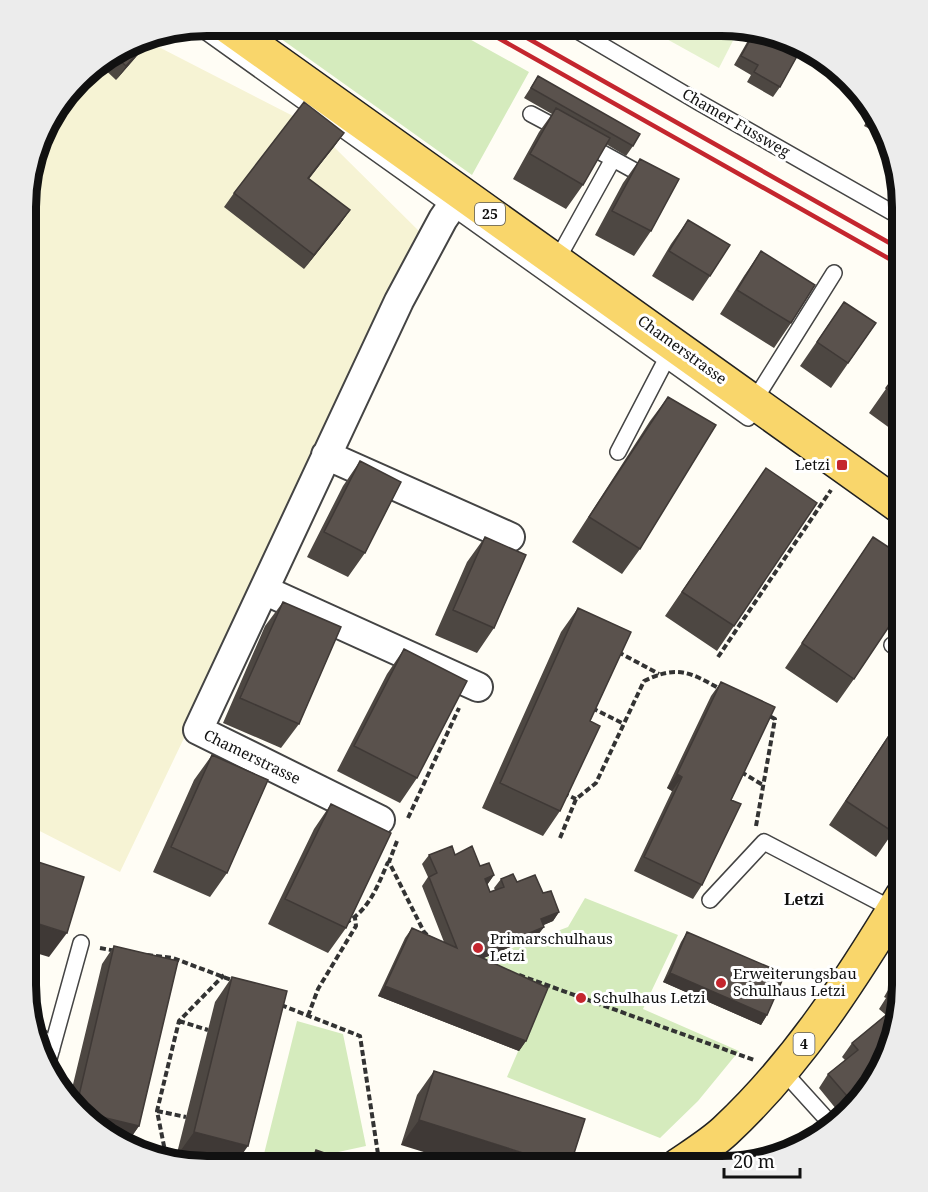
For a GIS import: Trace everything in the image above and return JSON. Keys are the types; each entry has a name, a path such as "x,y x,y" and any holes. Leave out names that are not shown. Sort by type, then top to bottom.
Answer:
{"main road":[{"name":"Chamerstrasse","path":"240,36 456,200 557,260 670,352 838,479 892,503"},
{"name":"4","path":"691,1156 724,1132 783,1071 826,1016 892,917"}],"street":[{"name":"Chamerstrasse","path":"395,826 198,730 399,301 456,200"},
{"path":"326,455 510,537"},
{"path":"264,590 474,686"}],"lane":[{"path":"212,36 456,200 670,352 618,452"},
{"name":"Chamer Fussweg","path":"586,36 892,212"},
{"path":"531,114 646,177"},
{"path":"557,260 613,159"},
{"path":"758,418 834,273"},
{"path":"710,900 764,842 892,904"},
{"path":"51,1053 81,943"},
{"path":"47,1043 52,1049"},
{"path":"783,1071 827,1119"}],"path":[{"path":"718,657 838,479"},
{"path":"612,650 660,674"},
{"path":"560,838 576,799 596,783 644,681 660,674 689,672 727,693"},
{"path":"342,924 355,918 372,897 389,862 395,826 474,686"},
{"path":"591,707 624,724"},
{"path":"756,708 775,719 755,828 764,842"},
{"path":"741,772 763,784"},
{"path":"563,793 576,799"},
{"path":"389,862 424,932 438,946"},
{"path":"308,1016 318,989 356,926 355,918"},
{"path":"81,943 128,952"},
{"path":"140,954 173,958 224,975 242,985"},
{"path":"517,974 783,1071"},
{"path":"165,1151 157,1111 179,1021 224,975"},
{"path":"278,1005 360,1036 378,1154"},
{"path":"179,1021 208,1030"},
{"path":"157,1111 186,1117"},
{"path":"365,1156 378,1154 384,1156"}],"shaded area":[{"path":"154,44 295,117 298,192 334,147 424,236 120,872 36,829 37,185 49,142 65,112 78,94 105,70 116,79 143,49"}],"green space":[{"path":"277,36 464,36 529,72 472,175"},
{"path":"661,36 735,37 719,68"},
{"path":"585,898 678,935 643,1009 739,1051 698,1101 660,1138 507,1077 541,998 469,964 568,927"},
{"path":"297,1021 343,1034 366,1146 320,1156 263,1156"}],"building":[{"path":"751,38 776,45 798,55 780,87 754,72 758,65 741,56"},
{"path":"140,50 126,66 120,60"},
{"path":"538,76 640,134 633,146 531,88"},
{"path":"304,102 344,133 308,178 350,210 314,255 234,193"},
{"path":"556,108 610,138 583,185 530,154"},
{"path":"640,159 679,179 651,231 612,211"},
{"path":"688,220 730,245 710,276 669,251"},
{"path":"761,251 815,285 791,323 737,290"},
{"path":"844,302 876,323 848,363 817,342"},
{"path":"892,380 892,392 886,388"},
{"path":"668,397 716,425 640,549 589,517"},
{"path":"360,461 401,482 365,553 324,532"},
{"path":"766,468 817,503 734,626 682,592"},
{"path":"485,537 526,555 494,628 453,610"},
{"path":"873,537 892,549 892,622 854,679 802,643"},
{"path":"283,602 341,627 299,724 240,698"},
{"path":"578,608 631,632 590,721 600,726 560,811 500,783"},
{"path":"404,649 467,681 417,778 354,746"},
{"path":"721,682 775,707 731,800 741,804 702,885 644,857 682,777 677,774"},
{"path":"892,731 892,831 846,801"},
{"path":"212,755 268,780 227,873 171,847"},
{"path":"331,804 391,833 346,928 285,899"},
{"name":"Primarschulhaus Letzi","path":"452,846 455,855 472,846 480,866 489,863 494,875 485,879 490,892 504,887 501,879 513,874 517,882 535,875 543,893 551,891 559,912 541,919 544,927 476,955 548,988 526,1041 385,986 412,928 457,948 429,877 437,873 429,855"},
{"path":"36,861 84,877 67,933 36,923"},
{"name":"Erweiterungsbau Schulhaus Letzi","path":"687,932 785,974 767,1015 670,973"},
{"path":"114,946 178,961 139,1126 96,1116 78,1098"},
{"path":"232,977 287,991 248,1146 194,1132"},
{"path":"890,1012 883,1040 874,1061 849,1098 828,1074 858,1050 852,1043"},
{"path":"434,1071 585,1119 573,1156 532,1156 419,1120"},
{"path":"316,1150 333,1156 314,1156"}],"railway":[{"path":"495,36 892,260"},
{"path":"524,36 892,244"}],"place":[{"name":"Letzi","path":"842,465"},
{"name":"Primarschulhaus Letzi","path":"478,948"},
{"name":"Erweiterungsbau Schulhaus Letzi","path":"721,983"},
{"name":"Schulhaus Letzi","path":"581,998"}],"district":[{"name":"Letzi","path":"804,899"}]}
